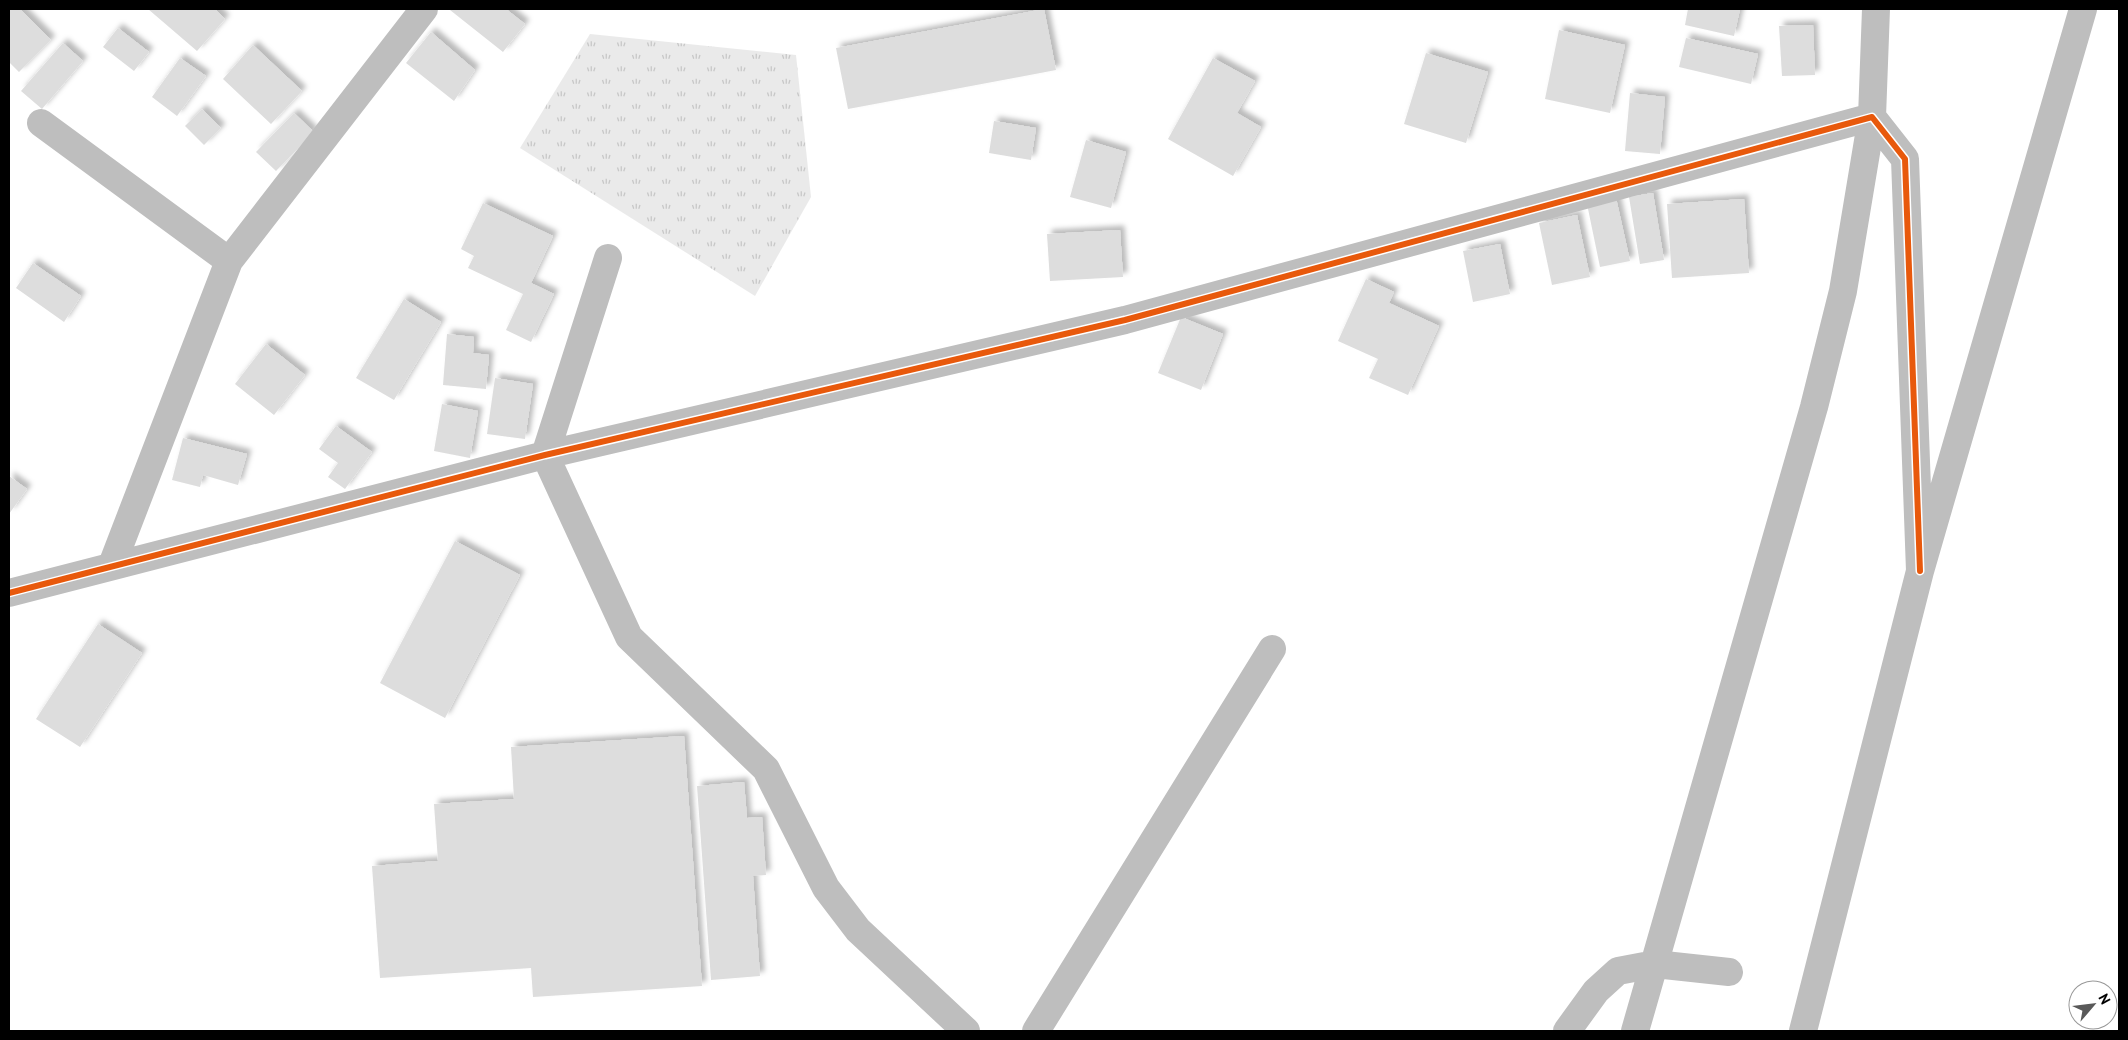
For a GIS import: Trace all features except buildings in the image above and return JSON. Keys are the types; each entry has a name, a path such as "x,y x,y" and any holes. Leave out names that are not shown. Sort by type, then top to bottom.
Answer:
{"street":[{"path":"112,565 229,261 424,9"},
{"path":"1635,1031 1814,407 1843,291 1872,117 1876,9"},
{"path":"1803,1031 1920,572 2083,9"},
{"path":"9,593 545,455 1125,320 1872,117"},
{"path":"1872,117 1905,159 1920,572"},
{"path":"42,123 229,261"},
{"path":"608,258 545,455 628,637 766,769 826,888 842,910 858,930 966,1031"},
{"path":"1036,1031 1272,649"},
{"path":"1566,1031 1596,991 1618,971 1655,964 1729,972"}],"green space":[{"path":"590,34 796,55 811,197 755,296 520,148"}],"cycle path":[{"path":"9,593 545,455 1125,320 1872,117 1905,159 1920,571"}]}
